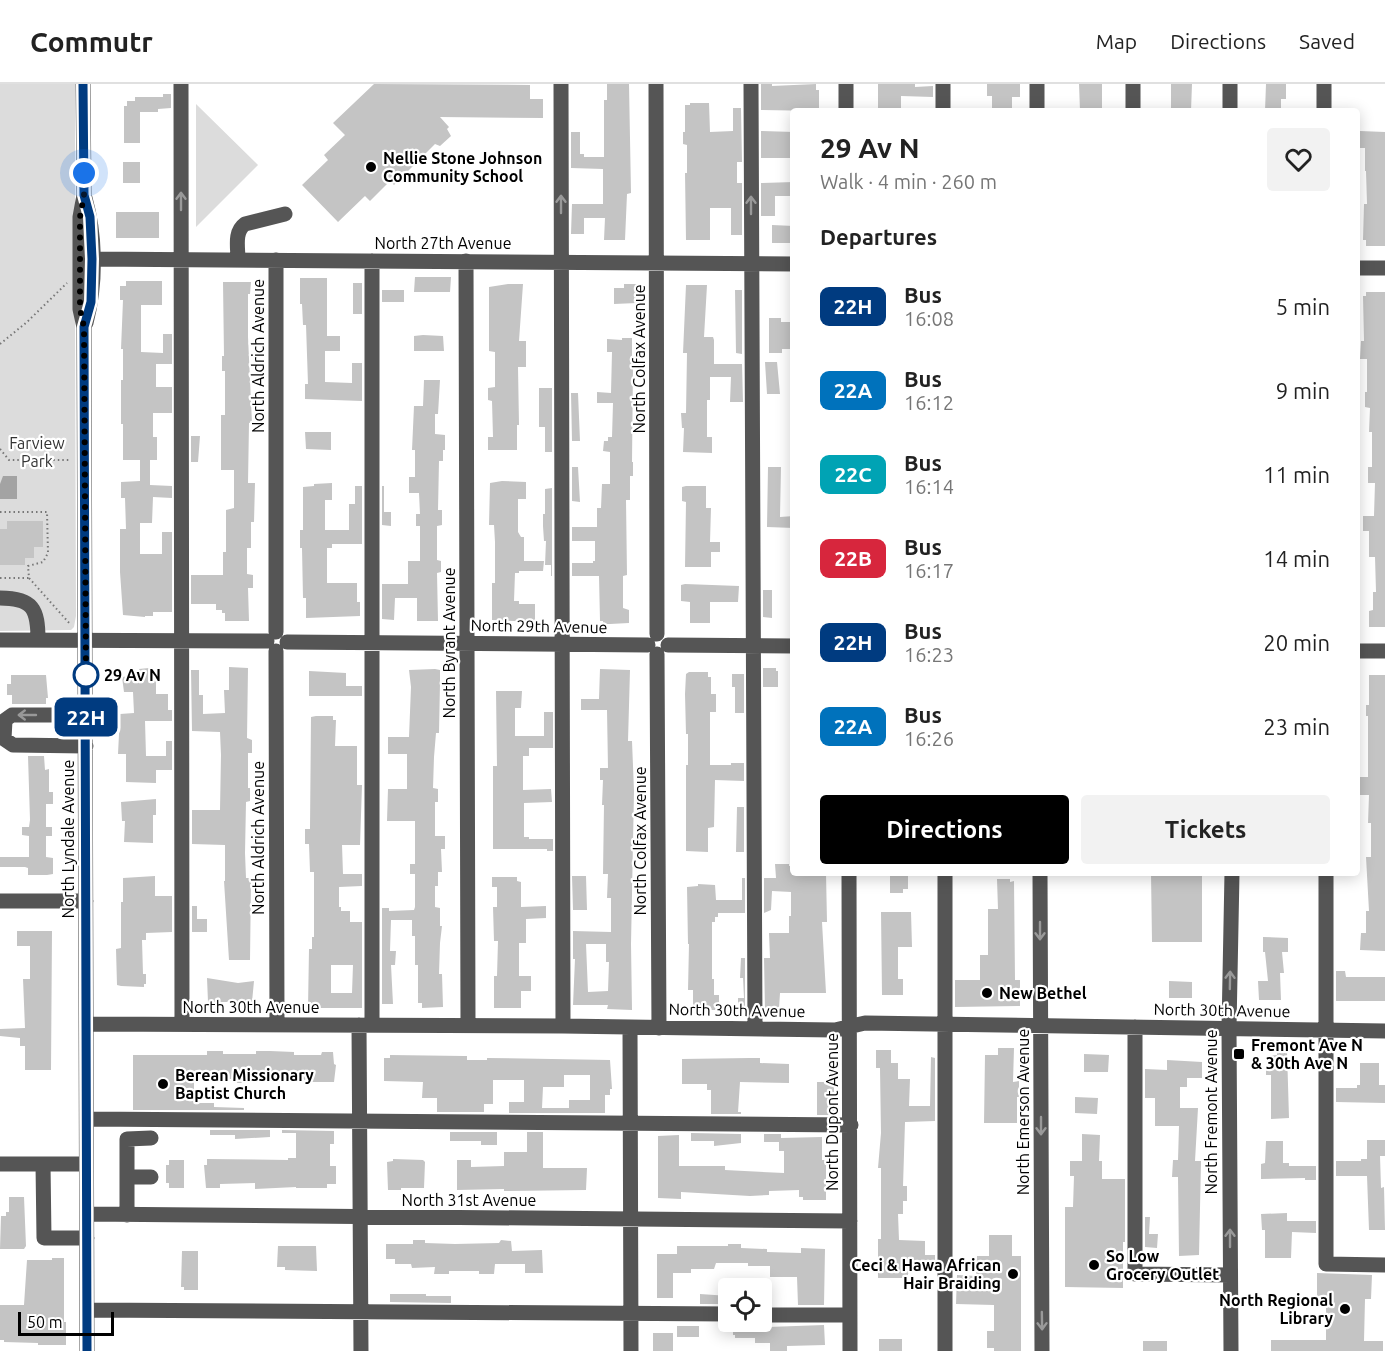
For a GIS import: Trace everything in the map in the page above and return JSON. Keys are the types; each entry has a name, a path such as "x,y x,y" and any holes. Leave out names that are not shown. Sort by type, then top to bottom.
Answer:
{"street":[{"name":"North Lyndale Avenue","path":"83,84 84,195 80,217 80,309 84,327 87,1351"},
{"path":"181,84 182,1024"},
{"path":"561,84 563,1026"},
{"name":"North Colfax Avenue","path":"656,84 659,1028"},
{"path":"751,84 755,1029"},
{"path":"846,84 846,108"},
{"path":"943,84 943,108"},
{"path":"1037,84 1037,108"},
{"path":"1134,84 1134,108"},
{"path":"1230,84 1230,108"},
{"path":"1324,84 1324,108"},
{"name":"North Lyndale Avenue","path":"84,195 90,217 92,259 91,302 84,327"},
{"path":"238,260 238,232 241,226 285,214"},
{"name":"North 27th Avenue","path":"92,259 790,264"},
{"name":"North Aldrich Avenue","path":"276,260 277,1025"},
{"path":"361,1351 359,1120 366,1025 371,642 372,261"},
{"name":"North Byrant Avenue","path":"466,261 468,1025"},
{"path":"1360,268 1385,268"},
{"path":"0,598 21,599 32,607 37,618 38,640"},
{"name":"North 29th Avenue","path":"0,640 790,646"},
{"path":"1360,651 1385,651"},
{"path":"86,715 12,715 5,720 4,739 13,745 86,746"},
{"name":"North Dupont Avenue","path":"849,876 850,1351"},
{"path":"945,876 945,1351"},
{"name":"North Emerson Avenue","path":"1040,876 1042,1351"},
{"name":"North Fremont Avenue","path":"1231,1351 1229,1028 1232,876"},
{"path":"1326,876 1326,1264 1385,1265"},
{"path":"0,901 86,901"},
{"name":"North 30th Avenue","path":"87,1024 468,1025 835,1030 864,1023 946,1023 1385,1031"},
{"path":"630,1027 631,1351"},
{"path":"1135,1027 1135,1274 1230,1275"},
{"path":"87,1119 851,1125"},
{"path":"127,1215 127,1139 151,1138"},
{"path":"0,1164 86,1164"},
{"path":"43,1164 44,1238 87,1238"},
{"path":"127,1177 151,1177"},
{"name":"North 31st Avenue","path":"87,1214 850,1221"},
{"path":"87,1310 718,1314"},
{"path":"772,1315 850,1315"}],"path":[{"path":"0,344 27,322 69,281"},
{"path":"0,449 9,460 69,460"},
{"path":"0,512 47,512 48,553 43,562 28,566 29,578 70,624"},
{"path":"0,578 29,578"}],"green space":[{"name":"Farview Park","path":"0,84 75,84 76,616 74,627 71,630 0,631"},
{"path":"196,104 258,165 196,227"}],"shaded area":[{"path":"3,476 17,476 17,499 0,499 0,484"}],"building":[{"path":"374,84 530,85 530,99 543,99 543,118 440,117 449,127 447,129 451,136 440,146 435,144 394,185 390,181 370,201 365,196 338,222 302,185 328,160 324,155 345,135 333,123"},
{"path":"607,84 629,84 631,193 627,194 625,240 604,240 605,218 584,218 584,234 571,234 572,204 603,204 603,169 571,168 571,132 580,132 580,154 584,154 584,157 604,157 604,100 607,100"},
{"path":"761,84 772,84 772,86 816,84 816,90 819,90 819,108 761,110"},
{"path":"878,84 933,86 933,97 901,96 901,108 878,108"},
{"path":"987,84 1020,84 1020,97 1012,97 1012,108 992,108 992,96 987,96"},
{"path":"1079,84 1102,84 1102,108 1080,108"},
{"path":"1171,84 1192,84 1191,108 1171,108"},
{"path":"1266,84 1286,84 1286,99 1281,99 1281,108 1265,108"},
{"path":"163,94 171,94 171,108 158,109 158,112 140,112 140,143 124,143 124,106 127,106 127,101 135,101 135,97 163,97"},
{"path":"690,103 709,103 710,132 733,131 733,108 741,108 742,162 737,162 737,183 742,183 742,235 731,235 731,208 710,208 710,240 686,240 687,145 683,144 683,132 685,132 685,105 690,105"},
{"path":"761,131 790,132 790,158 761,158"},
{"path":"1360,131 1385,132 1385,246 1366,246 1366,240 1363,240 1364,204 1367,204 1365,148 1360,148"},
{"path":"123,162 140,162 140,183 123,183"},
{"path":"790,182 790,196 775,196 775,216 761,216 761,183"},
{"path":"116,212 159,212 159,238 116,238"},
{"path":"772,225 790,226 790,243 772,243"},
{"path":"415,277 451,277 450,292 414,292"},
{"path":"300,278 327,278 327,336 340,336 340,351 325,351 325,382 352,383 352,363 362,363 362,401 305,399 305,384 308,384 306,325 303,325 302,304 300,304"},
{"path":"126,281 162,281 162,305 141,305 141,352 163,353 163,334 172,334 172,364 156,364 156,387 172,387 172,413 153,413 153,437 157,437 157,460 150,460 150,485 172,486 172,498 153,497 152,523 140,523 140,554 162,554 162,532 172,532 172,612 153,612 153,616 145,617 123,615 120,572 120,529 126,529 125,498 121,498 121,482 140,481 140,460 123,460 121,380 123,380 123,349 121,349 123,300 120,300 120,286 126,286"},
{"path":"223,282 251,282 250,294 248,294 248,337 252,423 249,423 248,483 255,483 251,548 247,548 247,574 253,575 253,588 248,588 249,621 225,621 225,613 222,613 222,610 216,610 216,604 191,604 191,575 223,575 223,552 226,552 226,510 234,508 234,470 221,470 221,415 225,415 225,371 222,371 222,356 224,356"},
{"path":"353,283 362,283 362,314 353,314"},
{"path":"523,284 519,341 526,341 526,367 518,367 517,450 488,450 488,437 493,437 492,401 488,400 488,388 495,387 495,352 489,351 489,287"},
{"path":"624,284 637,284 637,303 614,304 614,288 624,288"},
{"path":"686,285 707,285 704,337 713,337 714,364 742,364 743,402 730,402 731,377 710,377 710,400 707,400 707,437 712,437 712,453 683,452 684,428 682,428 681,413 686,413 687,353 683,353"},
{"path":"382,290 404,290 404,302 382,302"},
{"path":"735,290 742,290 742,354 736,353"},
{"path":"1366,292 1385,292 1385,627 1369,627 1369,611 1373,610 1373,592 1376,592 1375,557 1369,557 1369,531 1363,531 1363,516 1374,516 1375,483 1368,483 1368,467 1372,467 1372,432 1369,432 1370,408 1365,407 1367,359 1360,359 1361,341 1364,341 1363,296 1366,296"},
{"path":"769,318 781,318 781,322 790,322 790,349 782,349 782,353 769,353"},
{"path":"414,336 443,336 444,351 414,351"},
{"path":"622,338 632,338 633,365 633,476 630,476 630,500 626,500 627,575 623,576 623,608 629,610 629,623 603,624 603,621 600,621 599,576 572,576 572,563 593,563 595,561 595,541 572,541 572,527 597,527 597,508 601,508 602,484 610,484 610,452 603,451 604,441 612,437 613,403 597,403 597,392 611,393 612,352 607,352 607,339 622,340"},
{"path":"765,362 777,362 780,394 767,394"},
{"path":"424,380 440,380 438,414 435,414 435,434 445,435 443,461 439,461 438,510 442,510 442,525 437,526 437,560 441,561 441,572 437,573 438,621 417,621 417,598 395,598 394,620 382,619 382,584 408,584 408,561 420,561 420,526 416,526 416,514 420,514 419,493 409,493 409,477 415,477 415,450 412,450 414,406 423,406"},
{"path":"539,388 552,388 552,452 545,452 545,427 539,427"},
{"path":"571,393 578,393 580,441 572,441"},
{"path":"305,432 331,432 331,450 306,449"},
{"path":"191,436 200,436 198,462 191,462"},
{"path":"572,467 578,467 580,502 572,501"},
{"path":"768,467 781,467 780,517 790,516 790,528 767,527"},
{"path":"526,482 526,499 518,499 518,532 521,537 524,537 524,561 544,561 543,571 515,573 514,601 519,601 519,604 535,604 535,622 492,620 495,542 494,525 489,525 490,483"},
{"path":"332,483 332,500 325,500 325,530 349,530 349,504 355,504 355,486 362,486 362,544 332,544 332,548 327,548 327,583 357,583 360,616 306,618 306,598 303,598 302,548 300,548 300,530 303,530 303,487"},
{"path":"382,486 384,486 384,512 391,512 391,526 382,525"},
{"path":"706,486 706,508 711,508 710,542 720,542 720,552 711,552 711,567 685,567 686,502 682,501 682,487"},
{"path":"552,488 551,576 551,565 545,565 546,541 544,541 543,514 545,514 545,489"},
{"path":"7,521 43,521 43,547 34,547 34,558 25,558 25,565 0,565 0,529 7,529"},
{"path":"681,585 739,586 738,602 710,602 710,623 690,623 690,602 681,601"},
{"path":"763,590 772,590 772,618 763,617"},
{"path":"229,667 248,668 247,738 252,740 252,753 248,753 250,801 246,802 245,853 246,878 251,878 250,960 229,960 224,881 225,845 192,844 192,810 220,810 221,755 220,732 192,731 191,670 199,670 199,695 203,695 203,714 225,713 224,690 229,690"},
{"path":"149,668 150,676 156,678 156,694 168,694 168,710 172,710 172,721 145,721 146,756 166,756 166,741 172,741 172,770 156,770 156,783 126,782 126,754 118,754 120,714 134,713 133,692 124,692 122,677 140,672 139,669"},
{"path":"763,668 776,668 778,687 763,687"},
{"path":"600,669 630,670 628,741 632,741 634,791 632,1010 607,1009 608,1005 573,1005 575,959 573,959 573,931 611,932 611,898 607,898 608,874 603,874 604,805 602,805 603,780 600,780 600,768 608,768 607,710 581,710 581,699 599,699","holes":["586,944 606,944 606,962 609,962 608,991 588,992"]},
{"path":"409,670 440,670 440,683 439,733 436,733 434,757 433,788 438,789 438,802 435,802 435,836 445,836 445,849 441,849 442,872 438,872 438,886 435,886 435,907 440,908 440,926 442,926 439,974 442,974 443,1007 422,1008 422,1003 418,1003 418,965 415,965 415,936 412,936 412,920 391,920 390,951 396,951 395,965 391,965 393,1004 382,1004 382,908 389,908 389,911 414,910 415,907 415,874 410,874 410,864 415,864 415,821 387,821 388,789 407,789 407,754 388,754 388,737 409,737 411,687"},
{"path":"309,671 346,673 346,686 362,686 362,696 309,696"},
{"path":"708,672 708,677 711,677 711,694 716,694 716,712 710,712 710,765 744,763 744,781 715,780 714,827 708,828 708,852 686,851 688,734 686,734 685,694 686,674"},
{"path":"732,674 744,674 744,713 735,713 735,687 732,687"},
{"path":"11,675 46,675 48,698 46,698 46,704 12,704 12,695 7,695 7,684 11,684"},
{"path":"1369,675 1385,675 1385,951 1360,950 1361,933 1366,933 1366,911 1369,911 1366,857 1371,857 1371,823 1368,823 1369,795 1360,795 1360,777 1368,777 1366,705 1369,705"},
{"path":"496,691 522,691 521,708 515,708 515,736 544,736 544,712 553,712 553,748 529,748 529,756 523,756 523,790 551,789 552,802 524,803 524,837 553,839 553,851 493,849 493,766 497,766"},
{"path":"333,716 333,720 336,720 335,746 357,746 357,785 362,785 360,845 342,845 343,874 362,874 362,886 339,887 339,907 341,911 350,911 350,922 362,922 362,1008 308,1008 309,949 312,949 312,937 314,937 314,872 310,872 309,844 305,844 305,829 310,829 311,717","holes":["331,965 353,965 352,993 331,993"]},
{"path":"28,756 44,756 45,770 49,769 49,792 53,792 53,804 46,804 46,827 52,827 52,836 46,836 46,857 53,858 53,874 28,875 28,868 25,867 0,867 0,857 29,857 29,836 22,835 22,827 29,827 30,820"},
{"path":"156,799 156,815 153,815 153,843 124,842 125,821 122,821 121,802"},
{"path":"737,807 744,807 744,852 736,852"},
{"path":"775,864 789,864 790,876 826,876 827,922 822,922 826,993 780,993 779,1008 765,1011 764,958 770,958 769,933 789,933 789,916 791,916 791,892 772,891 771,910 764,913 764,878 776,878"},
{"path":"155,876 155,896 172,896 172,932 146,933 146,940 142,940 143,974 146,974 144,987 117,985 116,949 121,948 123,878"},
{"path":"572,876 586,876 587,910 573,910"},
{"path":"890,876 908,876 908,889 903,889 903,893 890,893"},
{"path":"1151,876 1202,876 1202,942 1152,942"},
{"path":"492,877 517,877 517,881 521,882 521,907 546,906 546,918 526,919 526,943 519,943 519,976 531,976 531,991 521,991 521,1008 494,1008 494,976 497,976 498,941 494,941 493,907 497,907 497,887 492,887"},
{"path":"742,878 745,878 745,913 718,913 715,922 712,922 712,979 714,979 714,995 719,995 719,1010 693,1010 693,990 688,990 687,887 698,886 698,884 715,885 716,900 742,900"},
{"path":"997,879 1014,881 1015,980 1020,980 1020,1006 955,1007 955,980 980,980 980,955 988,955 988,909 998,909"},
{"path":"192,906 197,906 197,919 207,919 207,932 192,932"},
{"path":"881,912 911,912 912,947 898,947 898,979 903,979 903,995 882,995"},
{"path":"17,931 52,931 51,1070 25,1070 25,1046 20,1046 20,1038 0,1036 0,1029 25,1028 23,979 30,979 30,946 17,946"},
{"path":"1263,937 1288,938 1288,952 1282,952 1284,973 1280,973 1281,1000 1259,1000 1258,981 1268,981"},
{"path":"741,958 745,958 745,1013 738,1012 738,998 744,998 743,978 740,978"},
{"path":"1336,971 1345,971 1346,977 1385,977 1385,1001 1336,1001"},
{"path":"207,978 238,983 254,981 252,1002 208,1002"},
{"path":"1169,981 1192,982 1192,998 1169,998"},
{"path":"998,1048 1014,1048 1013,1082 1019,1081 1017,1123 984,1123 985,1055 998,1055"},
{"path":"876,1050 891,1050 891,1063 898,1063 898,1079 910,1079 909,1106 930,1106 931,1057 935,1058 935,1121 905,1122 903,1186 907,1186 907,1201 903,1201 903,1214 898,1214 899,1240 925,1241 925,1255 935,1255 935,1268 910,1267 907,1278 878,1278 878,1239 881,1239 881,1168 878,1168 881,1133 880,1068 876,1068"},
{"path":"207,1051 223,1051 223,1054 256,1054 256,1051 294,1052 294,1055 321,1055 322,1052 333,1052 336,1065 334,1082 304,1082 304,1079 247,1079 247,1083 232,1083 232,1079 194,1079 194,1103 214,1103 214,1107 244,1108 244,1110 133,1110 133,1055 207,1055"},
{"path":"1277,1051 1287,1051 1289,1118 1271,1119 1271,1075 1266,1075 1266,1056 1277,1055"},
{"path":"1084,1054 1109,1055 1108,1072 1084,1072"},
{"path":"390,1055 467,1056 467,1060 487,1060 487,1058 610,1060 612,1089 610,1089 610,1095 605,1095 605,1113 509,1113 509,1102 524,1102 524,1080 493,1080 493,1104 484,1104 484,1112 437,1112 437,1098 422,1098 423,1082 384,1081 384,1058 390,1058","holes":["564,1075 590,1075 590,1100 569,1100 569,1108 542,1108 543,1087 564,1087"]},
{"path":"760,1058 760,1063 789,1064 789,1083 740,1082 738,1112 741,1114 711,1114 711,1090 707,1090 707,1084 682,1084 682,1059"},
{"path":"1167,1060 1202,1062 1202,1078 1187,1078 1187,1087 1180,1087 1180,1108 1198,1108 1195,1161 1201,1161 1199,1255 1179,1256 1178,1177 1172,1177 1173,1160 1178,1160 1179,1126 1155,1126 1155,1098 1145,1098 1145,1069 1167,1070"},
{"path":"1360,1063 1379,1063 1379,1085 1385,1085 1385,1103 1336,1102 1336,1088 1357,1088 1357,1085 1360,1085"},
{"path":"817,1082 834,1082 834,1115 817,1115"},
{"path":"1075,1097 1098,1098 1097,1114 1075,1113"},
{"path":"210,1130 270,1130 270,1137 235,1139 235,1135 210,1135"},
{"path":"282,1130 334,1131 334,1144 330,1144 330,1166 336,1166 336,1184 327,1184 327,1188 255,1189 255,1183 220,1184 220,1188 206,1188 204,1165 207,1165 207,1159 288,1160 288,1158 296,1158 296,1133 282,1133"},
{"path":"450,1132 497,1132 497,1145 481,1145 481,1141 450,1141"},
{"path":"527,1132 543,1132 543,1168 587,1168 586,1190 457,1190 457,1160 471,1160 471,1167 504,1166 504,1152 527,1152"},
{"path":"691,1133 741,1134 741,1143 714,1146 714,1141 691,1141"},
{"path":"764,1134 781,1134 781,1138 822,1137 822,1160 826,1160 826,1200 803,1200 803,1197 799,1197 799,1190 769,1191 769,1195 750,1196 681,1192 681,1199 658,1198 658,1136 679,1135 679,1166 725,1166 725,1170 784,1173 784,1151 779,1151 779,1142 764,1142"},
{"name":"So Low Grocery Outlet","path":"1082,1134 1100,1135 1099,1161 1102,1161 1102,1179 1125,1179 1123,1288 1065,1287 1065,1207 1073,1207 1074,1176 1070,1176 1070,1161 1082,1161"},
{"path":"1367,1140 1385,1140 1385,1156 1380,1156 1381,1188 1384,1187 1385,1230 1369,1230 1367,1176 1336,1176 1336,1161 1367,1159"},
{"path":"1266,1141 1283,1141 1283,1163 1289,1163 1289,1166 1316,1166 1316,1180 1261,1179 1261,1164 1265,1163"},
{"path":"393,1159 423,1160 425,1162 424,1188 388,1190 387,1162"},
{"path":"169,1160 184,1160 184,1188 169,1188 169,1183 166,1183 166,1165 169,1165"},
{"path":"9,1197 24,1197 26,1246 24,1249 0,1249 1,1216 6,1216 6,1212 9,1212"},
{"path":"1287,1213 1287,1221 1316,1221 1316,1233 1292,1232 1291,1258 1265,1258 1265,1230 1262,1230 1261,1214"},
{"path":"1145,1217 1150,1217 1149,1234 1158,1234 1157,1248 1145,1247"},
{"path":"989,1235 1012,1235 1012,1256 1021,1256 1021,1351 994,1351 994,1348 987,1348 987,1331 994,1331 994,1305 956,1304 957,1275 976,1276 977,1256 989,1256"},
{"path":"413,1240 425,1240 425,1243 455,1244 511,1241 512,1251 542,1250 543,1273 525,1273 525,1264 495,1264 494,1274 479,1274 479,1271 449,1271 449,1274 434,1274 435,1267 412,1268 411,1264 395,1264 395,1259 386,1259 386,1244 413,1244"},
{"path":"728,1244 741,1244 741,1248 767,1249 767,1252 801,1253 801,1248 825,1249 824,1305 798,1305 797,1277 770,1277 770,1266 748,1266 748,1263 716,1263 714,1269 691,1269 691,1273 673,1273 673,1298 657,1298 657,1254 677,1254 677,1246 728,1246"},
{"path":"278,1246 316,1246 317,1271 285,1270 285,1267 277,1267"},
{"path":"182,1251 198,1251 198,1290 184,1290 184,1287 181,1287"},
{"path":"52,1258 64,1258 66,1345 38,1345 38,1343 0,1340 0,1305 24,1305 27,1260 52,1260"},
{"name":"North Regional Library","path":"1317,1273 1372,1275 1371,1299 1365,1299 1364,1341 1383,1341 1383,1351 1271,1351 1271,1340 1326,1340 1326,1298 1317,1298"},
{"path":"390,1294 451,1296 451,1303 390,1302"},
{"path":"700,1294 718,1295 718,1304 700,1304"},
{"path":"824,1325 825,1345 787,1346 787,1351 770,1351 770,1343 755,1343 755,1338 735,1338 733,1332 772,1332 772,1327"},
{"path":"677,1326 699,1326 699,1337 677,1337"},
{"path":"653,1333 673,1333 673,1351 653,1351"},
{"path":"879,1339 902,1339 902,1351 879,1351"},
{"path":"1143,1341 1167,1341 1167,1351 1143,1351"}],"bus line":[{"name":"22H","path":"83,84 84,195 92,235 91,302 84,327 87,1351"}],"place":[{"name":"Nellie Stone Johnson Community School","path":"371,167"},
{"name":"29 Av N","path":"86,675"},
{"name":"New Bethel","path":"987,993"},
{"name":"Fremont Ave N & 30th Ave N","path":"1239,1054"},
{"name":"Berean Missionary Baptist Church","path":"163,1084"},
{"name":"So Low Grocery Outlet","path":"1094,1265"},
{"name":"Ceci & Hawa African Hair Braiding","path":"1013,1274"},
{"name":"North Regional Library","path":"1345,1309"}],"route":[{"path":"84,173 84,195 80,217 80,309 84,327 86,675"}]}
